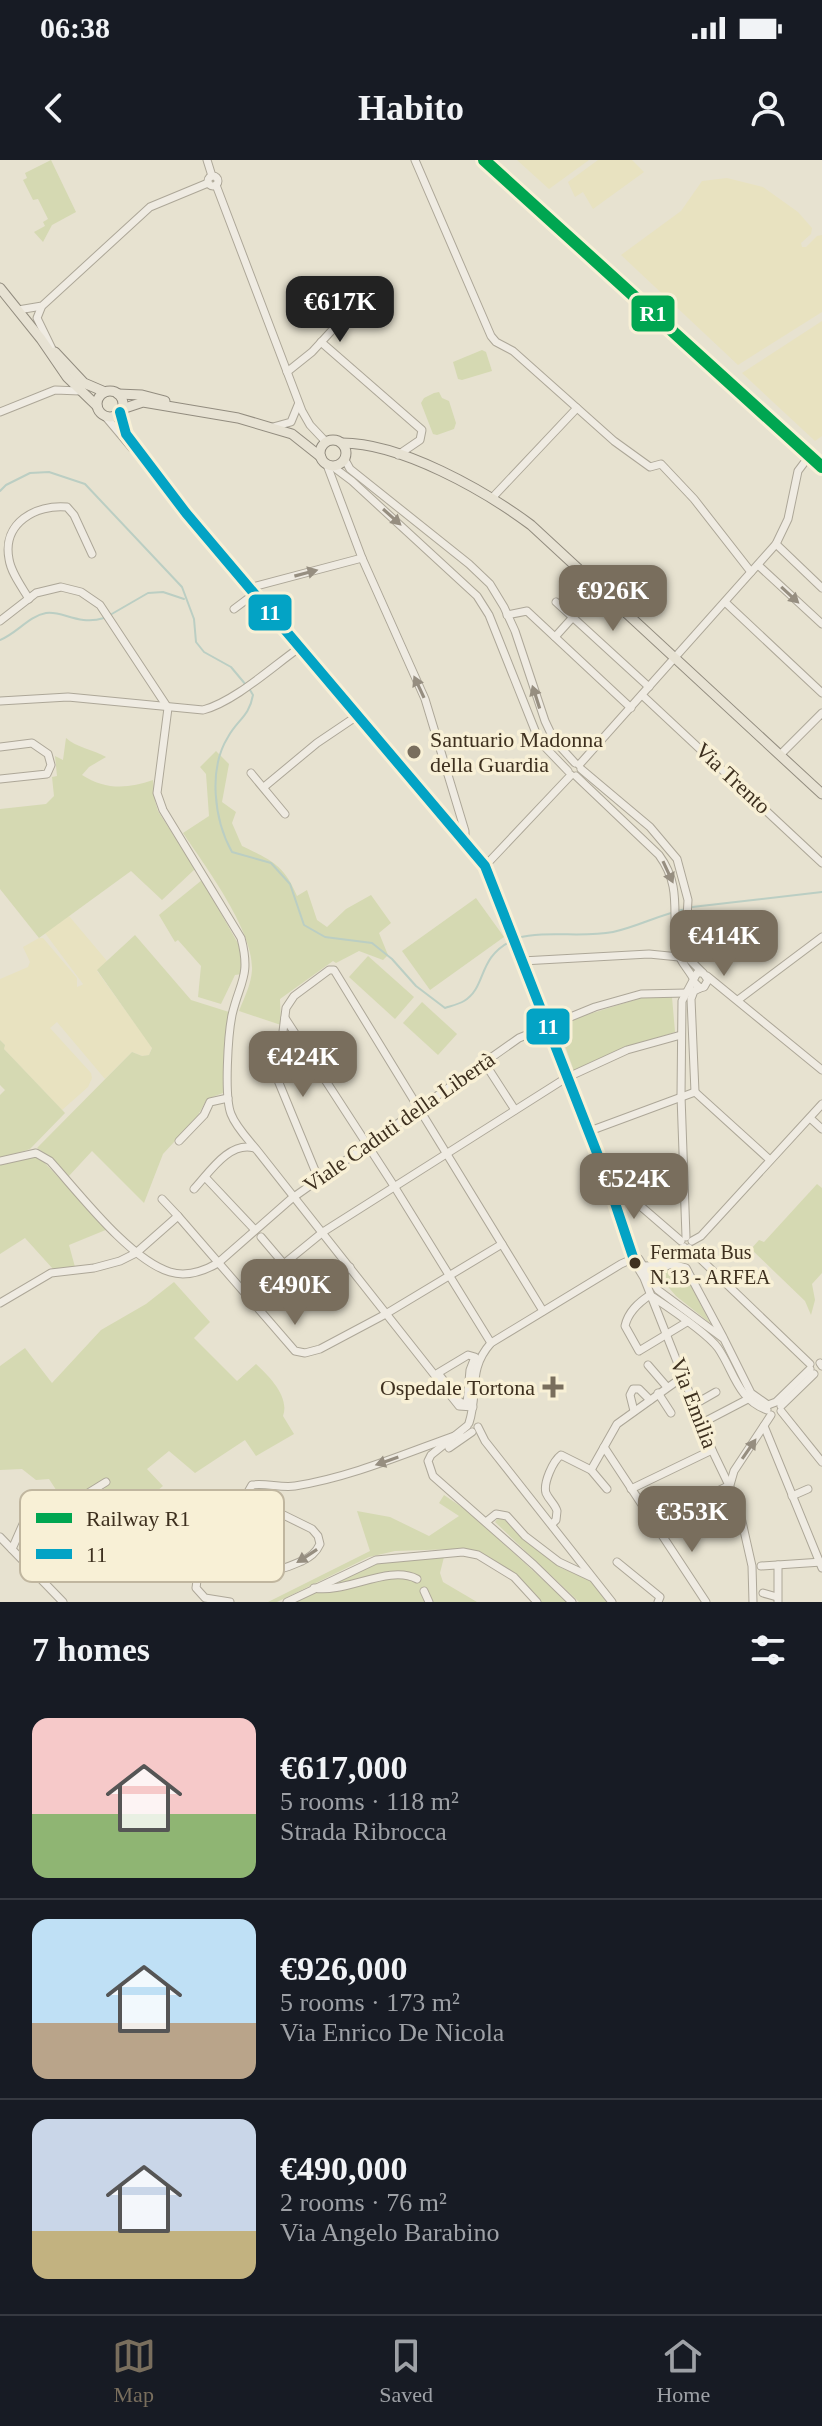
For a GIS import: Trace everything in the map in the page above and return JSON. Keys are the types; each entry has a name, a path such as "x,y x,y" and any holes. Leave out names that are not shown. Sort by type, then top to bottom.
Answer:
{"main road":[{"path":"0,288 105,416 115,416 139,402 175,406 273,427 302,441 330,465"},
{"path":"41,339 81,387 147,396 175,406"},
{"path":"97,406 98,399 105,392"},
{"path":"118,394 122,399 121,410"},
{"path":"302,441 358,443 452,476 492,498 545,536 822,794"},
{"path":"325,443 330,465"},
{"path":"342,443 346,457"},
{"path":"330,465 358,449 373,448"}],"street":[{"path":"207,160 212,181 299,403 310,425 325,443"},
{"path":"415,160 491,336 513,351 634,457 650,467 661,464 694,499 751,572"},
{"path":"53,351 37,318 42,306 150,207 212,181"},
{"path":"287,372 321,342 370,289"},
{"path":"18,310 42,306"},
{"path":"321,342 422,430 422,438 398,455"},
{"path":"0,412 55,390 81,387"},
{"path":"273,427 291,422 298,412 299,403"},
{"path":"492,498 577,408"},
{"path":"121,410 122,427 146,463"},
{"path":"105,416 485,866 637,1261 648,1274 653,1293 718,1348 748,1399 774,1408"},
{"path":"346,457 350,469 490,584 507,615 554,740 602,801 669,868 676,902 679,957 700,988"},
{"path":"485,866 575,770 776,544 788,519 798,471 807,459"},
{"path":"330,465 362,558 426,703 465,831 465,842"},
{"path":"330,465 335,485"},
{"path":"330,465 352,481 477,596 494,627 544,746 610,792 650,827 677,859 688,900 685,955 822,1070"},
{"path":"29,599 12,569 8,553 12,533 26,516 44,507 67,507 74,515 92,554"},
{"path":"776,544 822,588"},
{"path":"234,609 252,591 362,558"},
{"path":"758,565 822,624"},
{"path":"0,621 36,593 61,587 81,592 100,605 168,708 157,793 163,810 241,938 246,957 246,973 233,1014 228,1098 234,1120 459,1406 471,1408"},
{"path":"556,602 649,687"},
{"path":"725,602 822,693"},
{"path":"507,615 527,611 631,708"},
{"path":"555,637 573,617"},
{"path":"0,701 68,697 203,710 213,708 299,648"},
{"name":"Via Trento","path":"642,695 822,863"},
{"path":"780,755 822,713"},
{"path":"264,787 317,743 357,716"},
{"path":"0,747 32,743 48,754 51,765 47,774 0,779"},
{"path":"251,773 285,814"},
{"path":"602,801 610,792"},
{"path":"640,836 650,827"},
{"path":"738,1000 822,937"},
{"path":"522,961 649,954 679,957"},
{"path":"319,1180 277,1078 286,1008 294,996 329,970 338,973 543,1311"},
{"path":"686,1243 681,1096 682,1001 697,973 705,974"},
{"path":"705,974 707,984 694,991 691,999 695,1092 770,1160"},
{"name":"Viale Caduti della Libertà","path":"218,1263 258,1233 294,1197 519,1038 595,1007 641,994 686,993"},
{"path":"285,1018 491,1343"},
{"path":"285,1263 323,1232 566,1078 627,1050 681,1035"},
{"path":"484,1062 515,1110"},
{"path":"587,1132 695,1092"},
{"path":"179,1141 204,1115 210,1102 228,1098"},
{"path":"637,1261 649,1267 701,1236 822,1104"},
{"path":"810,1118 822,1129"},
{"path":"194,1189 231,1151 248,1146 256,1149"},
{"path":"0,1161 36,1153 50,1161 136,1253 155,1266 173,1273 189,1274 218,1263"},
{"path":"606,1176 686,1243 818,1368 774,1408 734,1471 730,1485 653,1523"},
{"path":"205,1177 285,1263 312,1297 350,1267"},
{"path":"162,1199 295,1351 305,1353 320,1349 387,1313 502,1244"},
{"path":"0,1303 51,1273 94,1268 120,1261 136,1253 178,1216"},
{"path":"471,1408 474,1378 481,1354 491,1343 543,1311 637,1261"},
{"name":"Via Emilia","path":"637,1261 653,1293 710,1451 738,1504 756,1566 756,1596"},
{"path":"648,1274 671,1264 686,1268 748,1389 761,1402 774,1408 822,1462"},
{"path":"653,1293 639,1302 625,1326 639,1351 687,1322"},
{"path":"653,1293 724,1339"},
{"path":"433,1373 468,1352 481,1354"},
{"path":"471,1408 460,1402 438,1373 468,1355 475,1357 470,1370 473,1427 612,1602"},
{"path":"648,1365 667,1387"},
{"path":"591,1470 617,1424 683,1377"},
{"path":"634,1411 630,1395 633,1389 639,1389 650,1400"},
{"path":"695,1404 716,1392"},
{"path":"658,1393 669,1411"},
{"path":"702,1423 748,1399"},
{"path":"756,1566 821,1565 764,1426"},
{"path":"473,1427 434,1451 429,1458 436,1481 486,1522 572,1602"},
{"path":"429,1465 439,1453 473,1427"},
{"path":"248,1490 256,1484 278,1487 308,1483 382,1463 460,1434"},
{"path":"813,1450 822,1443"},
{"path":"604,1447 706,1602"},
{"path":"631,1489 710,1451"},
{"path":"552,1524 557,1511 545,1490 556,1459 561,1455 591,1470 607,1489"},
{"path":"94,1490 106,1482"},
{"path":"792,1496 808,1489"},
{"path":"486,1522 496,1514 507,1516 525,1536 559,1562 595,1579"},
{"path":"284,1515 312,1529 320,1544 310,1557 284,1568"},
{"path":"12,1549 20,1531"},
{"path":"0,1537 20,1557"},
{"path":"287,1602 376,1560 463,1552 478,1555 514,1577 537,1602"},
{"path":"617,1562 659,1600"},
{"path":"756,1596 778,1599 778,1565"},
{"path":"314,1587 329,1589 397,1576 417,1579"},
{"path":"44,1582 63,1602"},
{"path":"197,1582 196,1588 205,1598 230,1602"},
{"path":"424,1591 429,1602"}],"shaded area":[{"path":"517,160 589,160 549,189"},
{"path":"598,160 632,160 644,172 593,209 583,192 575,197 568,182"},
{"path":"727,178 763,187 798,212 812,228 811,234 801,243 802,247 822,235 822,312 738,365 621,255 681,211 702,181"},
{"path":"822,321 822,436 815,441 742,373"},
{"path":"69,916 107,961 97,971 152,1047 149,1055 132,1052 105,1079 57,1022 50,1028 91,1073 92,1078 88,1087 62,1110 4,1049 5,1045 0,1040 0,979 28,967 30,962 23,947 43,938 77,978 77,987 82,985 45,933"}],"green space":[{"path":"51,160 76,212 52,225 43,242 34,232 45,226 43,222 48,219 23,180 27,178 25,173"},
{"path":"482,350 486,352 492,371 458,379 453,362"},
{"path":"439,392 442,398 449,401 456,423 454,429 437,435 433,434 421,403"},
{"path":"66,738 106,757 82,775 91,780 117,786 153,780 158,811 195,869 162,900 131,871 39,938 0,889 0,809 46,804 54,796 52,777 57,776 55,756 63,760"},
{"path":"216,751 229,764 222,802 236,812 232,823 242,846 282,870 297,896 307,890 317,920 327,927 346,909 371,895 391,923 379,933 388,955 383,960 359,951 336,963 333,961 280,999 281,1025 239,1011 249,986 251,954 237,918 183,833 209,816 206,774 200,767"},
{"path":"202,880 240,947 242,974 235,975 221,1004 198,997 201,966 178,940 175,942 159,915"},
{"path":"476,898 504,937 430,990 402,951"},
{"path":"135,935 191,1000 229,1012 224,1047 223,1093 207,1099 197,1117 163,1154 144,1203 92,1151 68,1177 37,1148 132,1052 149,1055 152,1048 97,970"},
{"path":"368,956 414,997 395,1019 349,977"},
{"path":"672,997 675,1032 626,1048 574,1071 557,1024 641,998"},
{"path":"422,1002 457,1034 438,1055 403,1023"},
{"path":"0,1040 5,1045 4,1049 65,1113 30,1149 0,1159 0,1095 5,1090 0,1085"},
{"path":"39,1157 108,1229 69,1245 75,1267 53,1269 25,1238 0,1254 0,1165"},
{"path":"817,1184 822,1188 822,1273 812,1284 815,1300 811,1315 805,1301 751,1249 759,1240 764,1242"},
{"path":"674,1268 684,1272 710,1323 676,1296 658,1275"},
{"path":"174,1282 210,1322 194,1338 237,1381 256,1364 281,1394 283,1416 294,1434 256,1456 245,1440 195,1473 169,1451 147,1469 163,1486 158,1490 106,1490 99,1483 88,1490 56,1490 49,1479 36,1480 22,1469 0,1470 0,1366 25,1348 52,1383 101,1330 146,1304"},
{"path":"444,1495 469,1512 567,1602 540,1602 489,1558 474,1551 455,1549 395,1551 369,1557 277,1602 268,1602 370,1551 357,1511 390,1517 429,1536 459,1516 439,1503"},
{"path":"499,1517 507,1517 524,1538 561,1568 591,1580 608,1602 579,1602 495,1522"},
{"path":"444,1557 440,1573 443,1582 477,1602 295,1602 381,1561"}],"waterway":[{"path":"0,491 30,473 49,472 85,484 182,587 194,619 196,642 204,652 231,667 246,685"},
{"path":"110,615 148,593 163,592 184,599"},
{"path":"0,640 46,613 86,620 104,618"},
{"path":"250,690 253,695 249,708 228,737 218,764 216,794 221,825 232,852 271,863 290,884 304,925 325,937 372,943 392,959 416,986 445,1008 471,995 487,964 500,948 511,941"},
{"path":"692,907 822,892"},
{"path":"517,938 613,932 686,909"}],"rail line":[{"name":"R1","path":"484,160 822,467"}],"transit line":[{"name":"11","path":"120,412 126,434 186,513 485,866 606,1176 635,1263"}],"place":[{"name":"Santuario Madonna della Guardia","path":"414,752"},
{"name":"Fermata Bus N.13 - ARFEA","path":"635,1263"},
{"name":"Ospedale Tortona","path":"553,1387"}]}
